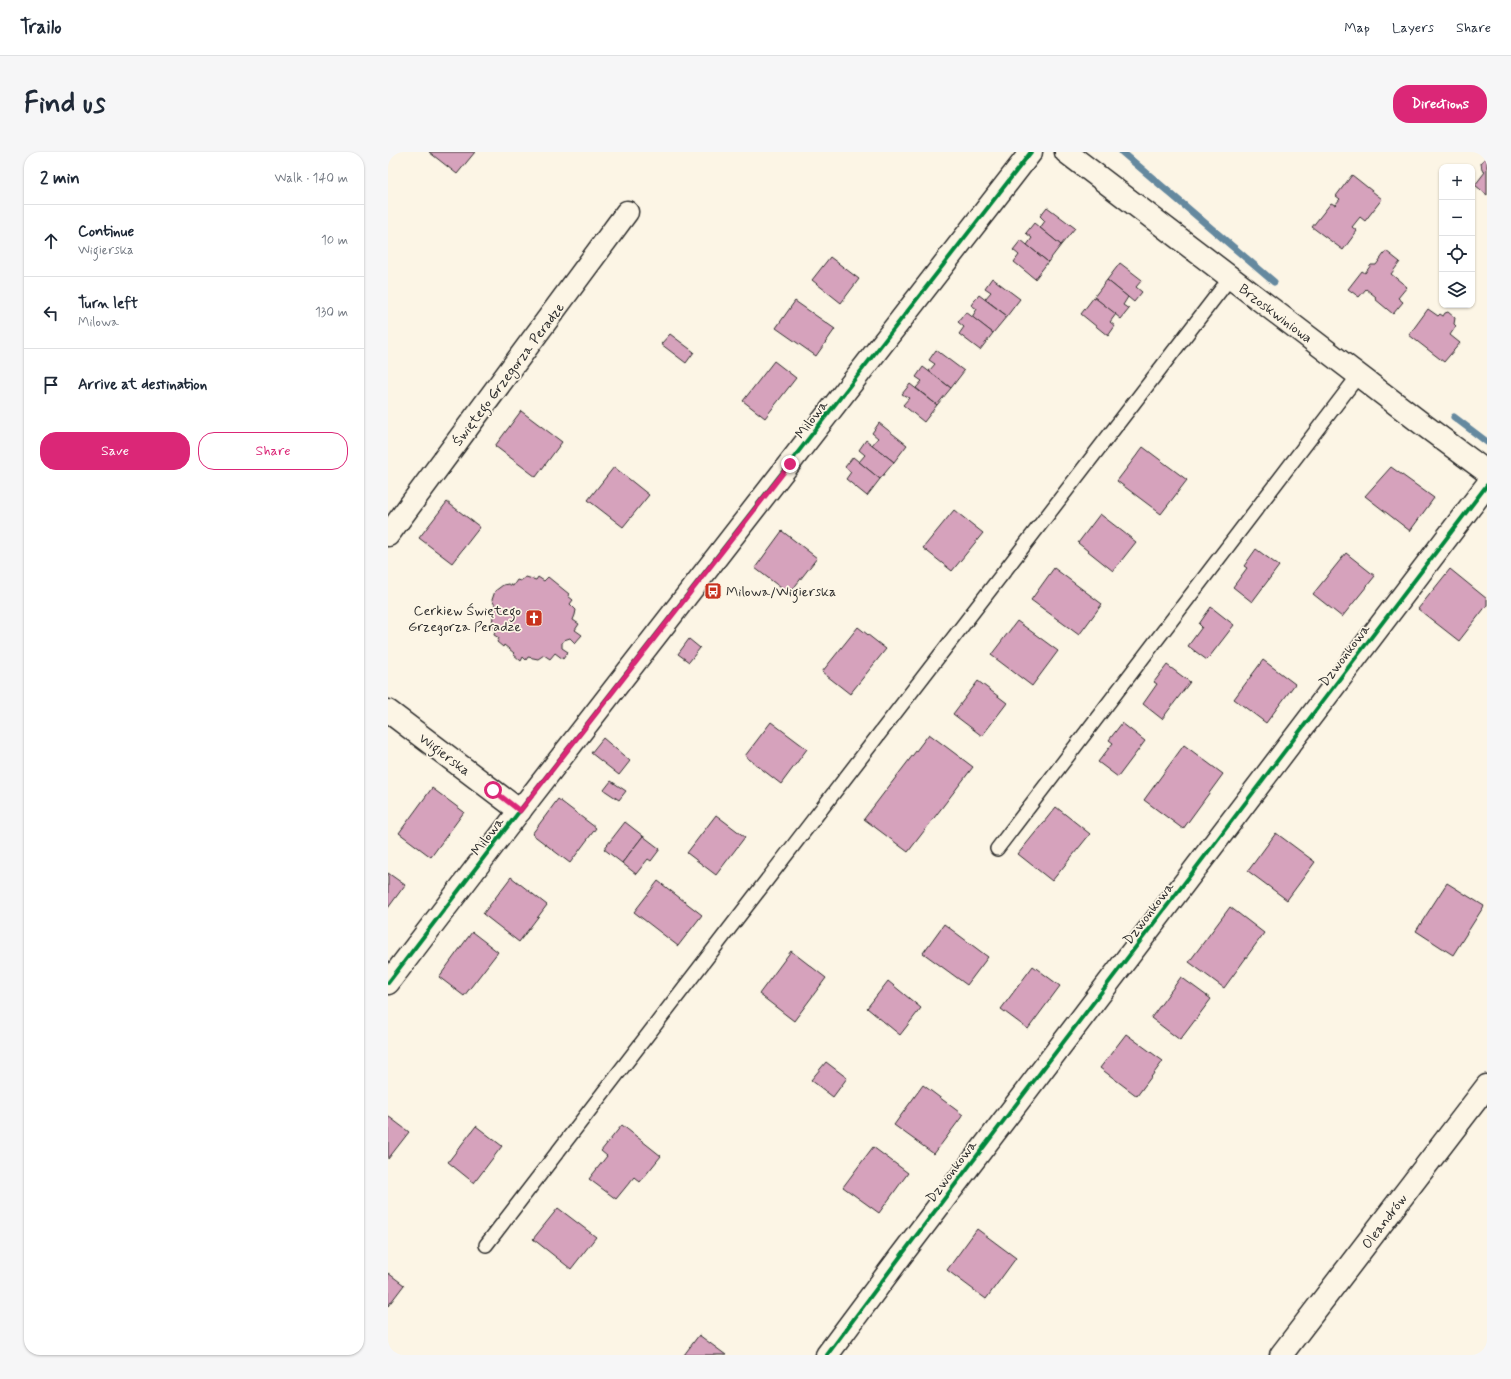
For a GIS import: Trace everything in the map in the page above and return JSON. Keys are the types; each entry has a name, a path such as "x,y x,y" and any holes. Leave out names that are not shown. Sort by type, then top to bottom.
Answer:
{"street":[{"name":"Milowa","path":"389,980 1031,152"},
{"name":"Brzoskwiniowa","path":"1066,152 1358,376 1487,472"},
{"name":"Świętego Grzegorza Peradze","path":"388,535 627,212"},
{"name":"Dzwonkowa","path":"827,1355 900,1256 1487,485"},
{"name":"Wigierska","path":"388,711 520,811"},
{"name":"Oleandrów","path":"1281,1355 1487,1086"}],"lane":[{"path":"486,1245 1230,278"},
{"path":"997,849 1358,376"}],"building":[{"path":"429,152 475,152 457,174"},
{"path":"1487,156 1487,195 1475,185 1485,172 1482,170 1481,163"},
{"path":"1352,175 1382,199 1365,221 1360,217 1352,227 1357,231 1343,250 1312,227 1331,203 1335,205 1340,199 1336,196"},
{"path":"1047,207 1075,228 1061,245 1040,228 1045,221 1040,216"},
{"path":"1034,223 1061,245 1048,262 1027,245 1032,238 1026,233"},
{"path":"1021,240 1048,262 1035,279 1014,262 1019,255 1013,250"},
{"path":"1386,251 1400,262 1391,274 1407,287 1398,298 1403,302 1393,314 1375,299 1376,297 1366,289 1359,297 1348,289 1362,271 1365,273 1371,265 1376,265"},
{"path":"830,257 859,279 841,303 812,280"},
{"path":"1120,263 1142,280 1136,287 1142,292 1134,302 1107,280"},
{"path":"992,278 1020,299 1007,316 985,299 991,292 985,288"},
{"path":"1107,280 1128,297 1123,305 1129,309 1121,319 1094,297"},
{"path":"979,295 1007,316 993,333 972,317 977,309 971,305"},
{"path":"1094,297 1116,314 1110,322 1115,326 1108,336 1081,314"},
{"path":"795,301 835,329 816,356 776,328"},
{"path":"1428,309 1438,316 1440,314 1443,316 1448,312 1455,318 1454,324 1456,326 1450,335 1460,343 1444,362 1409,335"},
{"path":"966,312 993,333 980,350 959,334 964,327 958,322"},
{"path":"670,334 694,352 686,363 661,344"},
{"path":"936,350 964,371 951,388 929,371 935,364 929,360"},
{"path":"774,361 796,378 765,418 743,401"},
{"path":"923,367 951,388 937,405 916,388 922,381 916,377"},
{"path":"910,384 937,405 924,422 903,405 909,398 902,394"},
{"path":"521,411 562,442 536,477 495,446"},
{"path":"879,423 907,445 894,462 872,445 878,438 872,433"},
{"path":"866,440 894,462 880,479 859,462 865,455 859,450"},
{"path":"1143,447 1187,480 1161,514 1117,481"},
{"path":"853,457 880,479 867,496 846,479 851,472 845,467"},
{"path":"614,467 649,495 623,527 588,500"},
{"path":"1391,467 1434,498 1410,531 1365,496"},
{"path":"447,502 480,527 452,563 419,538"},
{"path":"954,510 983,533 952,571 923,548"},
{"path":"1100,514 1136,542 1113,571 1078,543"},
{"path":"782,531 817,558 789,594 755,568"},
{"path":"1256,549 1279,566 1252,602 1233,587 1247,568 1244,566"},
{"path":"1346,553 1375,576 1342,617 1313,594"},
{"path":"1054,568 1102,604 1079,635 1031,600"},
{"path":"1450,569 1487,599 1487,605 1459,641 1418,609"},
{"name":"Cerkiew Świętego Grzegorza Peradze","path":"526,577 536,580 538,577 544,581 548,577 569,594 568,596 573,600 570,604 576,610 573,620 579,624 575,630 582,635 575,643 570,638 564,640 562,643 562,648 568,652 563,659 555,653 550,659 544,655 538,659 528,657 526,660 523,657 521,661 504,645 503,647 497,642 499,638 494,635 495,630 492,625 493,616 491,613 496,607 492,600 495,591 503,585 508,584 513,586 517,580 520,581"},
{"path":"1211,607 1234,625 1207,660 1188,646 1202,627 1199,624"},
{"path":"1017,621 1058,651 1032,686 991,655"},
{"path":"858,627 886,649 850,694 822,672"},
{"path":"689,639 700,648 689,662 678,654"},
{"path":"1263,660 1295,684 1266,723 1234,699"},
{"path":"1167,665 1190,682 1162,719 1143,704 1157,684 1154,682"},
{"path":"978,681 1007,703 982,736 953,714"},
{"path":"771,722 807,749 781,784 745,756"},
{"path":"1122,723 1145,741 1118,777 1098,762 1113,743 1109,740"},
{"path":"929,734 973,767 908,852 864,819"},
{"path":"603,738 630,761 619,775 591,753"},
{"path":"1184,745 1223,774 1183,829 1144,800"},
{"path":"611,781 626,791 619,800 604,790"},
{"path":"432,788 464,812 431,857 399,833"},
{"path":"558,799 596,828 570,863 532,834"},
{"path":"1056,807 1090,834 1052,881 1018,854"},
{"path":"716,815 745,837 716,875 687,853"},
{"path":"625,822 643,836 622,863 604,849"},
{"path":"1276,833 1315,862 1287,900 1248,871"},
{"path":"643,836 660,849 651,861 648,859 636,874 622,863"},
{"path":"388,873 405,885 388,908"},
{"path":"511,877 547,905 519,942 483,914"},
{"path":"658,881 702,915 678,946 634,912"},
{"path":"1447,883 1484,906 1453,955 1416,931"},
{"path":"1230,907 1264,933 1224,988 1189,962"},
{"path":"944,924 988,957 967,985 923,953"},
{"path":"472,932 498,952 464,996 439,977"},
{"path":"791,951 826,978 794,1021 759,994"},
{"path":"1033,966 1060,986 1028,1029 1001,1009"},
{"path":"1181,977 1211,999 1180,1040 1151,1018"},
{"path":"888,981 921,1008 900,1035 867,1008"},
{"path":"1126,1034 1163,1061 1137,1096 1100,1068"},
{"path":"826,1062 847,1078 833,1097 811,1080"},
{"path":"923,1085 963,1115 934,1154 894,1125"},
{"path":"388,1116 409,1132 388,1159"},
{"path":"622,1125 661,1156 640,1182 634,1177 616,1199 589,1179 607,1156 601,1151"},
{"path":"476,1126 502,1146 474,1183 448,1162"},
{"path":"873,1147 908,1173 879,1213 843,1187"},
{"path":"558,1208 596,1237 571,1269 533,1239"},
{"path":"977,1229 1016,1258 986,1299 947,1270"},
{"path":"388,1273 404,1285 388,1306"},
{"path":"699,1335 726,1355 684,1355"}],"waterway":[{"path":"1122,152 1274,282"},
{"path":"1454,417 1487,442"}],"cycle path":[{"path":"388,983 501,835 1031,152"},
{"path":"827,1355 1487,485"}],"place":[{"name":"Milowa/Wigierska","path":"713,591"},
{"name":"Cerkiew Świętego Grzegorza Peradze","path":"534,618"}],"route":[{"path":"493,790 520,811 790,464"}]}
